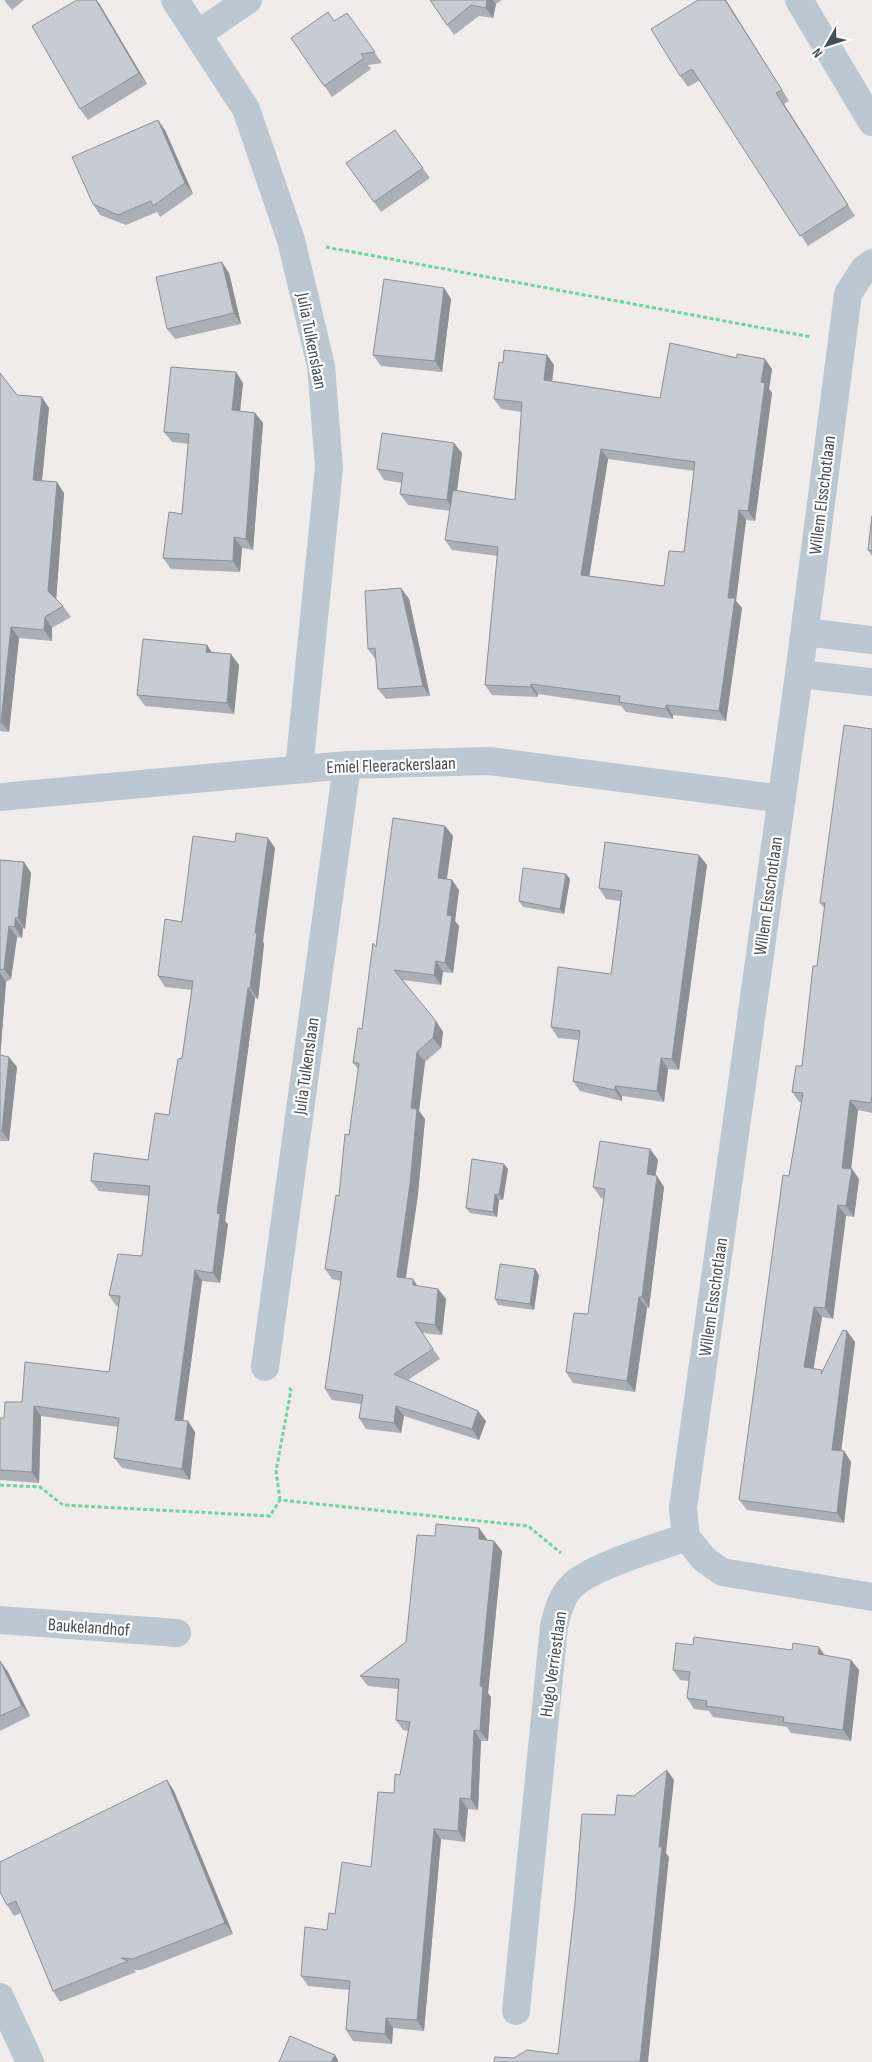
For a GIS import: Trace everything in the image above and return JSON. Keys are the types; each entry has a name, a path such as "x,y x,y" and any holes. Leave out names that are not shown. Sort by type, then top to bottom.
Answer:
{"street":[{"name":"Julia Tulkenslaan","path":"175,0 246,109 291,240 321,366 329,466 299,769"},
{"path":"198,34 248,0"},
{"path":"799,0 872,122"},
{"name":"Willem Elsschotlaan","path":"686,1538 683,1508 800,674 848,294 864,269 872,262"},
{"path":"805,632 872,640"},
{"path":"800,674 872,682"},
{"name":"Emiel Fleerackerslaan","path":"0,797 347,765 489,761 782,799"},
{"name":"Julia Tulkenslaan","path":"266,1367 347,765"},
{"path":"686,1538 704,1559 722,1572 872,1597"},
{"name":"Hugo Verriestlaan","path":"516,2011 554,1626 560,1604 572,1586 586,1574 686,1538"},
{"name":"Baukelandhof","path":"0,1620 177,1634"},
{"path":"0,1997 30,2062"}],"path":[{"path":"291,240 841,343"},
{"path":"0,1485 40,1487 63,1505 270,1516 280,1500 276,1471 291,1390 266,1367"},
{"path":"280,1500 528,1526 586,1574"}],"building":[{"path":"77,0 96,0 139,73 80,109 32,26"},
{"path":"430,0 487,0 486,8 471,5 447,25"},
{"path":"698,0 725,0 782,90 776,93 848,205 800,236 692,69 680,76 651,29"},
{"path":"328,12 334,21 347,13 375,52 361,54 364,58 324,86 291,38"},
{"path":"158,120 185,183 153,206 151,201 118,215 93,204 72,157"},
{"path":"395,130 423,168 374,202 346,163"},
{"path":"222,262 234,313 167,329 156,277"},
{"path":"384,279 444,288 435,361 373,355"},
{"path":"670,343 737,358 737,354 765,359 761,382 765,383 748,511 739,510 728,598 735,598 719,711 666,705 666,709 619,702 620,696 531,684 531,687 485,685 498,547 445,540 453,490 515,500 522,402 494,399 499,362 503,363 504,350 547,355 544,380 660,398","holes":["601,449 695,462 684,552 669,551 664,586 581,575"]},
{"path":"171,367 236,372 232,410 255,413 246,539 234,537 233,561 163,558 169,512 182,514 189,434 164,432"},
{"path":"0,373 17,395 42,397 33,480 57,482 48,591 63,606 45,617 44,630 11,627 1,722 0,722"},
{"path":"382,433 454,443 447,500 400,494 403,473 377,469"},
{"path":"872,516 872,551 868,550"},
{"path":"401,588 423,686 378,689 375,648 368,649 365,591"},
{"path":"143,639 207,645 206,652 231,654 227,703 137,695"},
{"path":"844,725 872,729 872,1095 871,1103 850,1100 842,1168 852,1169 846,1206 838,1205 825,1308 814,1307 804,1367 822,1370 821,1374 843,1330 847,1331 832,1450 844,1451 837,1513 739,1500 783,1175 789,1176 803,1093 792,1092 796,1066 802,1066 813,966 817,966 825,903 820,903"},
{"path":"393,818 445,826 438,878 452,880 447,915 452,916 445,963 436,961 434,975 394,970 436,1021 433,1038 417,1052 411,1108 417,1109 410,1184 397,1277 413,1279 413,1285 438,1289 435,1325 415,1322 433,1349 394,1374 478,1411 472,1429 396,1406 394,1423 359,1418 363,1395 325,1389 342,1272 325,1269 336,1195 339,1196 345,1134 349,1135 359,1063 353,1063 358,1028 362,1029 373,943 376,947"},
{"path":"236,833 268,838 255,933 257,933 250,988 248,988 217,1213 220,1214 213,1273 195,1270 175,1420 188,1421 182,1469 114,1458 119,1418 34,1406 32,1472 0,1470 0,1418 4,1418 5,1402 22,1402 25,1362 109,1372 120,1296 109,1295 118,1254 142,1256 150,1186 91,1181 94,1153 148,1160 155,1113 169,1115 178,1059 182,1058 193,981 158,976 165,919 182,922 193,836 235,842"},
{"path":"605,842 699,855 672,1059 661,1058 657,1091 615,1086 615,1090 573,1081 580,1031 551,1027 558,967 611,974 622,891 599,888"},
{"path":"0,860 24,862 18,918 15,918 15,927 9,926 4,969 0,970"},
{"path":"523,868 566,874 560,909 519,901"},
{"path":"0,1055 9,1057 2,1131 0,1131"},
{"path":"600,1141 650,1149 647,1174 657,1176 642,1297 639,1297 627,1381 566,1372 574,1313 588,1314 605,1189 593,1187"},
{"path":"472,1159 504,1164 499,1195 495,1194 493,1212 466,1208"},
{"path":"500,1264 535,1269 530,1304 495,1299"},
{"path":"436,1524 479,1528 479,1539 494,1541 480,1686 483,1686 480,1731 474,1730 471,1799 460,1798 458,1831 434,1829 417,2020 386,2018 385,2034 346,2030 350,1981 301,1976 305,1927 327,1930 329,1913 335,1914 342,1862 371,1867 378,1792 394,1793 395,1774 400,1775 410,1722 396,1720 399,1679 360,1676 406,1642 417,1535 435,1536"},
{"path":"694,1637 792,1650 793,1643 819,1647 818,1654 851,1660 843,1730 783,1722 784,1717 706,1706 707,1701 687,1698 690,1672 673,1670 676,1643 693,1645"},
{"path":"0,1661 22,1706 0,1716"},
{"path":"667,1770 659,1847 662,1847 640,2062 494,2062 495,2057 514,2058 527,2050 558,2054 575,1903 582,1814 615,1815 617,1795 634,1796"},
{"path":"167,1780 225,1923 133,1959 121,1958 128,1961 53,1991 16,1901 7,1905 0,1892 0,1862"},
{"path":"290,2036 335,2055 331,2062 279,2062"}]}
